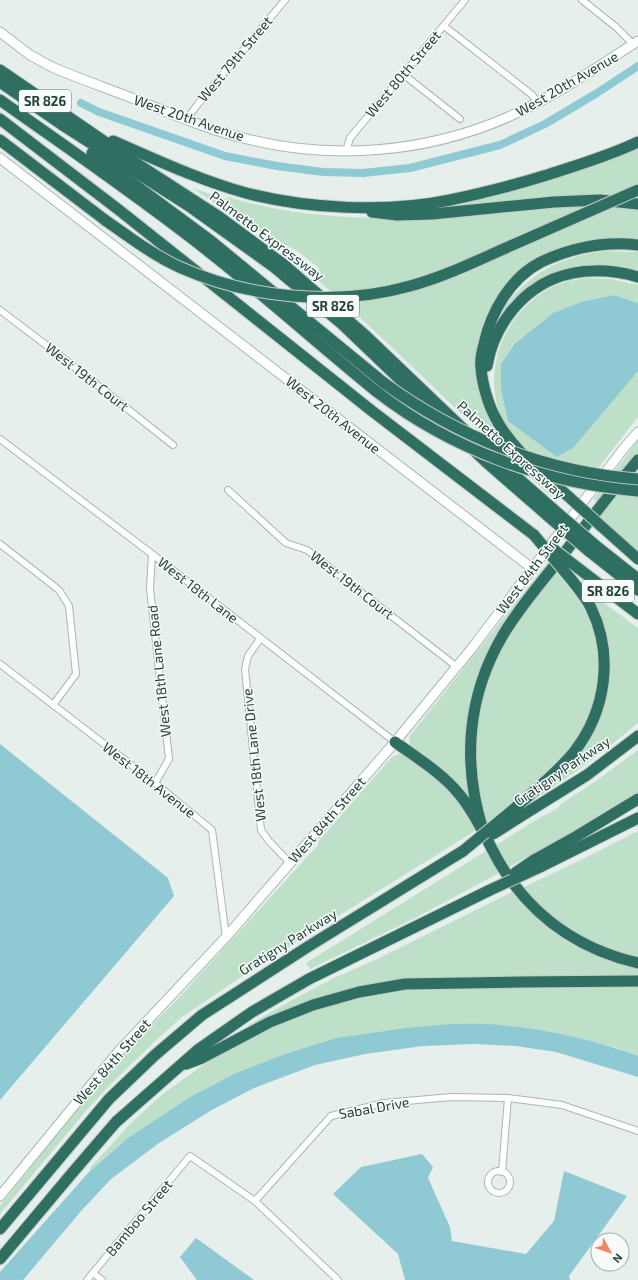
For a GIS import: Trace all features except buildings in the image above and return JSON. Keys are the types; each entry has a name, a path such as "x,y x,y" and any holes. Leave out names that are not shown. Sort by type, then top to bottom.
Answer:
{"highway":[{"name":"Palmetto Expressway","path":"0,70 218,216 296,275 366,336 550,513 593,548 638,579"},
{"path":"0,82 61,124 189,206 274,267 342,324 480,456 550,513"},
{"path":"0,89 81,145 181,218 252,274 380,387 404,412 470,448 499,460 578,482 607,488 638,491"},
{"path":"0,100 176,226 380,387 448,424 504,449 566,468 616,477 638,479"},
{"name":"SR 826","path":"0,119 125,215 372,411 638,614"},
{"path":"89,131 173,168 225,187 279,200 312,205 342,207 397,215 432,214 554,202 600,200 638,204"},
{"path":"0,140 105,220 148,250 178,266 209,279 240,287 285,295 308,297 341,297 391,291 431,279 483,258 638,190"},
{"path":"342,207 402,206 449,200 524,182 581,164 638,142"},
{"path":"638,245 625,243 595,245 568,251 540,263 521,277 506,294 495,310 487,329 482,349 481,367 488,401 495,417 505,433 518,449 638,559"},
{"path":"488,401 487,365 490,350 496,334 506,318 517,305 534,291 553,279 579,272 605,270 626,273 638,277"},
{"path":"483,830 474,793 470,751 472,717 485,671 498,644 516,615 638,460"},
{"path":"516,813 573,753 590,728 599,703 604,672 601,637 590,607 570,578 534,535"},
{"path":"593,548 638,590"},
{"name":"Gratigny Parkway","path":"0,1229 109,1099 155,1055 202,1015 309,946 463,851 516,813 587,775 638,736"},
{"path":"395,742 455,788 483,830 498,861 509,878 548,920 569,935 592,948 617,957 638,962"},
{"path":"537,864 584,832 638,799"},
{"path":"0,1259 116,1122 199,1049 252,1012 309,979 490,890 537,864 638,818"},
{"path":"176,1068 202,1058 270,1022 313,1004 359,992 405,984 638,981"}],"street":[{"name":"West 79th Street","path":"186,120 285,0"},
{"name":"West 80th Street","path":"346,151 350,138 465,0"},
{"path":"582,0 636,43"},
{"path":"444,26 531,94 538,102"},
{"name":"West 20th Avenue","path":"0,32 30,54 52,67 186,120 229,134 270,144 299,148 346,151 395,148 442,139 490,125 538,102 636,43"},
{"path":"403,74 460,120"},
{"name":"West 20th Avenue","path":"0,158 533,569"},
{"name":"West 19th Court","path":"0,310 173,445"},
{"name":"West 84th Street","path":"0,1196 118,1052 226,937 395,742 458,666 624,448 638,432"},
{"name":"West 18th Lane","path":"0,439 152,554 395,742"},
{"name":"West 19th Court","path":"228,490 286,543 307,550 458,666"},
{"path":"0,544 59,590 69,606 76,674 53,705"},
{"name":"West 18th Lane Road","path":"152,554 150,589 169,759 155,783"},
{"name":"West 18th Lane Drive","path":"260,639 248,656 245,670 261,830 268,840 290,863"},
{"name":"West 18th Avenue","path":"0,664 155,783 212,830 226,937"},
{"name":"Sabal Drive","path":"255,1201 331,1116 384,1103 451,1097 508,1098 562,1105 638,1131"},
{"path":"502,1172 508,1098"},
{"name":"Bamboo Street","path":"87,1280 190,1156 255,1201"},
{"path":"255,1201 338,1280"},
{"path":"93,1273 102,1280"}],"green space":[{"path":"638,149 638,200 463,206 463,202 485,198 530,186"},
{"path":"192,188 226,199 228,197 293,211 359,218 426,218 584,206 620,207 638,210 638,243 545,257 491,310 483,400 487,414 509,449 559,496 556,500 314,277 320,269 299,252 244,223"},
{"path":"604,251 638,252 638,273 583,270 518,299 504,312 502,311 522,287 546,269 573,258"},
{"path":"588,278 611,279 638,285 638,303 614,295 581,302 553,313 513,344 501,364 501,390 508,421 610,403 638,371 638,417 598,468 553,459 522,448 502,418 496,400 494,382 500,346 508,329 519,314 532,301 552,287 567,282"},
{"path":"638,440 638,455 596,502 594,499"},
{"path":"615,494 638,496 638,552 597,516"},
{"path":"547,563 548,564 493,642 481,669 471,792 466,796 411,747 409,737"},
{"path":"555,571 580,602 594,634 597,651 598,685 594,703 589,719 581,735 568,753 533,785 486,824 476,787 474,742 483,685 508,634"},
{"path":"586,590 638,628 638,723 586,764 531,801 559,773 607,684"},
{"path":"638,750 638,796 509,867 496,845 541,817 557,809 561,804 596,781"},
{"path":"399,754 406,755 456,794 478,829 250,971 182,1017 108,1087 86,1111 0,1214 0,1206 111,1066 174,1003 318,845 318,842 392,757"},
{"path":"638,831 638,960 605,948 575,932 548,912 524,887"},
{"path":"486,851 499,873 415,918 310,969 306,963"},
{"path":"512,892 538,919 567,942 594,955 638,969 638,979 399,983 251,1028 249,1025 334,978 375,960"},
{"path":"638,986 638,1056 614,1047 551,1032 500,1025 449,1024 405,1028 336,1038 285,1054 236,1073 190,1097 128,1138 89,1172 91,1167 131,1123 164,1093 206,1063 248,1039 281,1022 309,1011 363,996 403,989"}],"water":[{"path":"614,295 638,303 638,371 573,448 557,457 508,421 501,390 501,364 514,344 553,313 581,302"},
{"path":"0,744 168,878 174,896 0,1100"},
{"path":"449,1024 488,1024 518,1027 553,1032 605,1045 638,1056 638,1077 556,1052 516,1046 474,1044 423,1046 365,1054 315,1065 254,1088 210,1111 159,1143 111,1179 82,1210 23,1280 0,1280 0,1272 89,1172 128,1138 190,1097 236,1073 285,1054 336,1038 405,1028"},
{"path":"422,1154 433,1167 428,1178 450,1227 452,1241 526,1254 554,1221 564,1171 627,1196 601,1232 590,1232 590,1247 569,1276 570,1280 405,1280 398,1254 333,1194 361,1167"},
{"path":"196,1238 254,1280 197,1280 180,1257"}],"waterway":[{"path":"81,103 99,112 225,156 277,166 323,172 363,173 410,168 500,145 545,124 597,93 638,66"}]}
